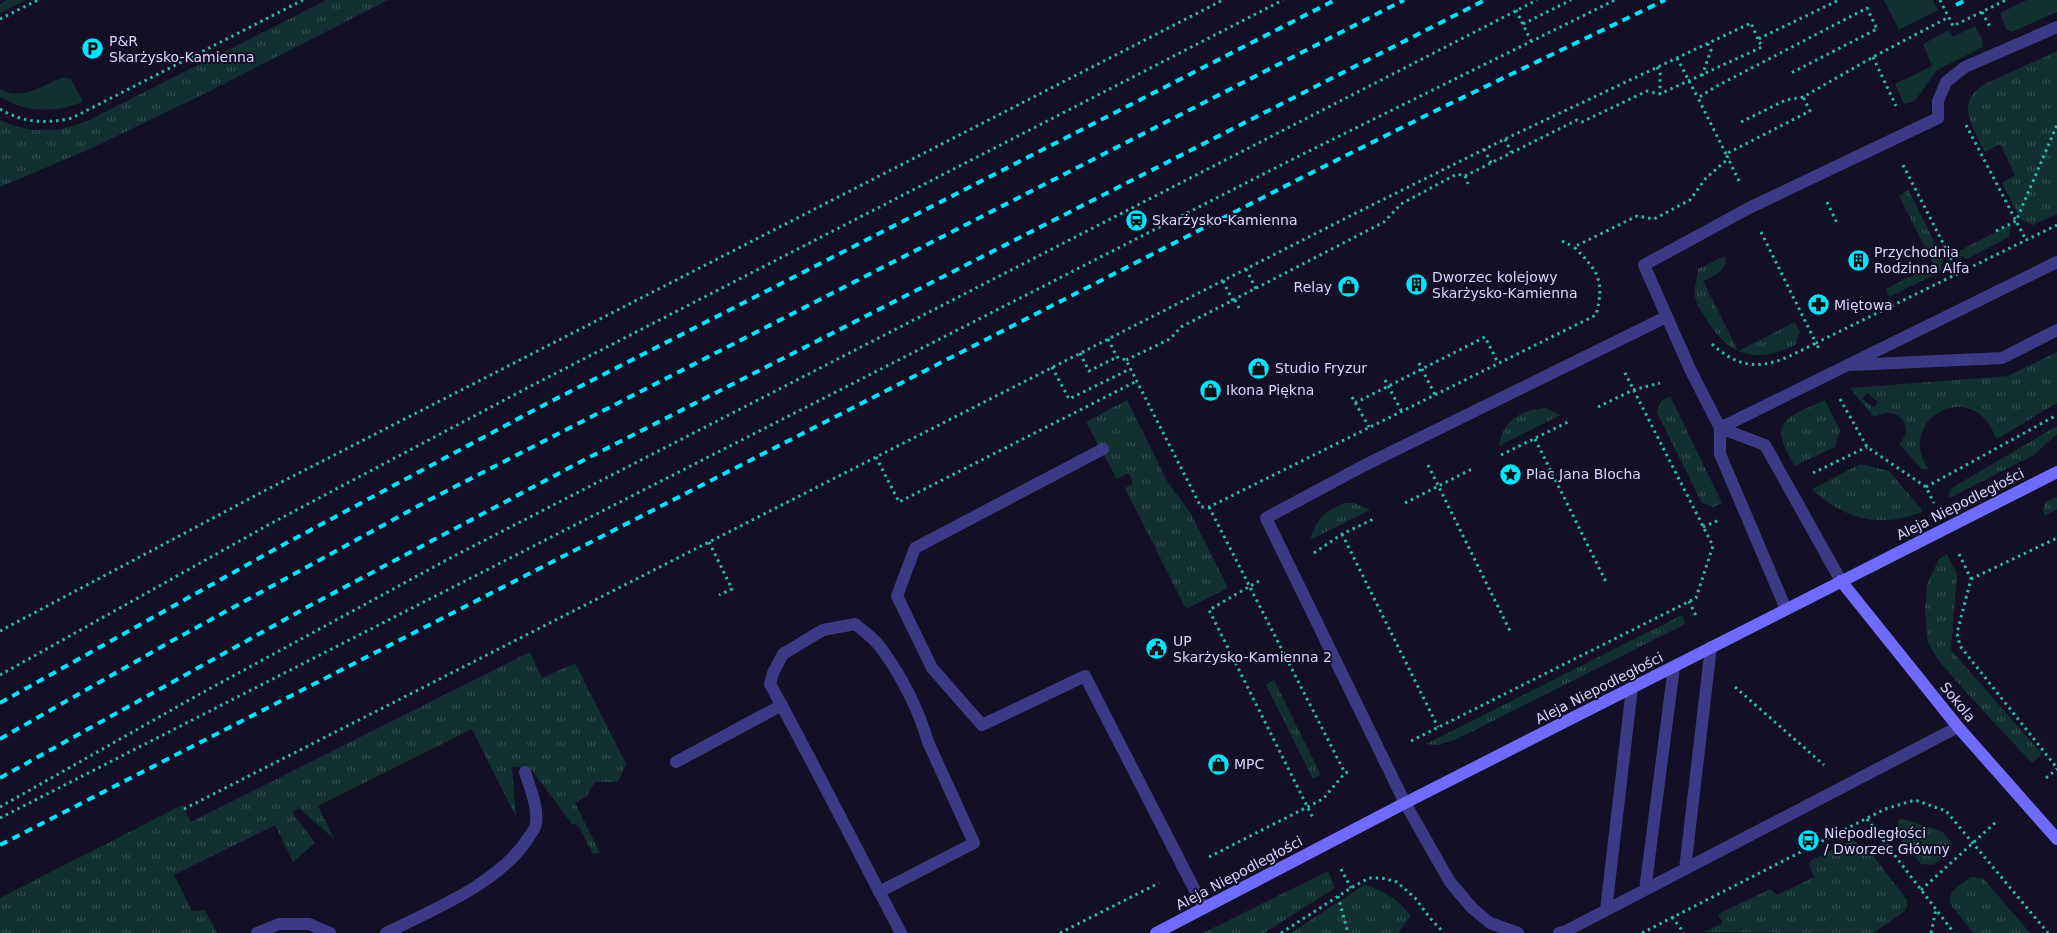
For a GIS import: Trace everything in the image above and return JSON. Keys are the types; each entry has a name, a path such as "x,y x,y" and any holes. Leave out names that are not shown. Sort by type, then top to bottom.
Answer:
{"street":[{"name":"Aleja Niepodległości","path":"1156,933 1405,803 2057,472"},
{"name":"Sokola","path":"1841,581 1958,727 2057,839"}],"lane":[{"path":"1786,609 1720,454 1720,428 1666,317 1644,264 1749,208 1938,118 1938,101 1946,82 1965,67 2057,26"},
{"path":"1720,428 2057,262"},
{"path":"1518,933 1490,922 1472,908 1450,882 1405,803 1266,518 1463,416 1666,317"},
{"path":"1846,366 2002,358 2057,330"},
{"path":"1720,428 1765,445 1841,581"},
{"path":"1103,449 915,548 897,596 932,668 982,725 1085,676 1204,908"},
{"path":"879,892 974,843 904,686 880,646 855,624 823,630 783,654 773,673 770,684 782,705 879,892 901,933"},
{"path":"1685,869 1711,647"},
{"path":"1645,890 1674,667"},
{"path":"1606,910 1632,688"},
{"path":"676,762 782,705"},
{"path":"1559,933 1958,727"},
{"path":"386,933 448,903 503,867 524,845 536,826 537,807 525,772"},
{"path":"257,933 279,924 309,924 330,933"}],"path":[{"path":"0,19 38,0"},
{"path":"0,109 10,116 31,122 51,123 72,118 303,0"},
{"path":"0,631 266,490 1223,0"},
{"path":"0,675 270,524 529,387 1283,0"},
{"path":"0,807 206,690 454,556 1537,0"},
{"path":"1523,24 1571,0"},
{"path":"0,818 1284,164 1615,0"},
{"path":"1758,39 1839,0"},
{"path":"1940,0 1953,26 2006,0"},
{"path":"1698,98 1715,86 1867,8 1877,29 1791,73"},
{"path":"1516,10 1531,41"},
{"path":"1982,12 1987,21"},
{"path":"1741,122 1786,100 1803,97 1949,17"},
{"path":"184,809 1052,367 1484,149 1751,23 1762,47 1660,94 1647,91 1582,122 1576,120 1465,176 1457,174 1401,204 1384,222 1181,327 1170,339 1126,360 1116,357 1089,370 1080,353"},
{"path":"1702,76 1711,50 1708,44"},
{"path":"1873,57 1898,109"},
{"path":"1677,58 1743,188"},
{"path":"1657,67 1660,73 1660,94"},
{"path":"1726,154 1810,112 1803,97"},
{"path":"1964,120 2026,240"},
{"path":"1996,231 2016,221 2057,125"},
{"path":"1549,134 1552,139"},
{"path":"1505,139 1511,152"},
{"path":"1484,149 1491,162"},
{"path":"1574,247 1637,216 1654,219 1690,200 1706,178 1728,158"},
{"path":"1900,159 1959,274"},
{"path":"1465,176 1468,184"},
{"path":"1829,206 1837,222"},
{"path":"1384,222 1386,227"},
{"path":"1710,342 1723,354 1737,361 1760,366 1785,359 2057,225"},
{"path":"1760,229 1820,353"},
{"path":"1126,360 1201,507 1209,507 1596,315 1601,296 1599,279 1593,265 1574,247 1562,241"},
{"path":"1246,270 1256,289"},
{"path":"1223,281 1240,310"},
{"path":"1355,402 1485,337 1498,363"},
{"path":"1108,339 1116,357"},
{"path":"1170,339 1173,344"},
{"path":"1419,364 1434,395"},
{"path":"1052,367 1069,400 1130,369"},
{"path":"1410,741 1696,598 1713,546 1622,367"},
{"path":"1385,380 1401,411"},
{"path":"876,457 899,502 1137,381"},
{"path":"1598,407 1633,390 1660,383"},
{"path":"1837,394 1867,446 1926,487 1934,504"},
{"path":"1352,397 1369,427"},
{"path":"1926,487 2057,415"},
{"path":"1502,455 1568,422"},
{"path":"1535,439 1607,584"},
{"path":"1810,474 1867,446"},
{"path":"1427,462 1510,631"},
{"path":"1405,503 1472,469"},
{"path":"1209,507 1345,773"},
{"path":"1311,554 1342,534 1376,518"},
{"path":"1342,534 1438,727"},
{"path":"1971,580 2057,538"},
{"path":"709,542 732,589 719,595"},
{"path":"1957,550 1971,580 1957,633 1960,646 2057,768 2046,778"},
{"path":"1259,581 1209,610 1317,825"},
{"path":"1689,602 1697,618"},
{"path":"1729,682 1827,767"},
{"path":"1642,933 1867,818 1886,809 1915,800 1946,811 2048,933"},
{"path":"1867,818 1954,933"},
{"path":"1921,890 1996,822"},
{"path":"1339,866 1351,888"},
{"path":"1281,933 1369,878 1382,878 1397,882 1415,898 1444,933"},
{"path":"1338,896 1348,933"},
{"path":"1931,933 1936,910"},
{"path":"1672,917 1684,933"}],"green space":[{"path":"7,0 26,0 0,13 0,4"},
{"path":"327,0 388,0 204,94 92,148 0,187 0,120 11,125 33,130 54,130 87,121"},
{"path":"1884,0 1933,0 1938,10 1899,30"},
{"path":"2027,0 2057,0 2057,12 2012,32 2006,29 2000,13"},
{"path":"1975,26 1982,39 1983,47 1937,70 1915,101 1904,104 1895,84 1932,66 1923,44 1949,30 1953,37"},
{"path":"2057,51 2057,214 2033,225 2021,220 2002,183 2015,175 2000,144 1985,152 1972,125 1968,108 1974,92 1983,85"},
{"path":"63,77 71,79 83,102 73,106 41,110 20,106 0,97 0,89 8,92 24,93"},
{"path":"1908,189 1943,259 1940,272 1889,297 1886,289 1934,265 1899,196"},
{"path":"2011,224 2009,237 1967,259 1955,253"},
{"path":"1725,256 1726,261 1723,269 1703,281 1738,350 1723,340 1714,330 1698,307 1695,297 1698,269"},
{"path":"1795,322 1800,332 1796,344 1782,351 1755,355 1739,351"},
{"path":"2057,352 2057,403 1997,439 1987,421 1972,410 1958,407 1945,410 1933,417 1924,427 1920,440 1921,454 1929,469 1922,469 1899,444 1904,438 1906,431 1902,419 1891,413 1883,413 1874,417 1850,388 2008,376","holes":["1867,393 1878,402 1874,408 1862,399"]},
{"path":"1670,396 1722,503 1714,507 1702,503 1657,413 1661,401"},
{"path":"1127,400 1168,483 1190,512 1228,588 1186,609 1125,488 1133,484 1129,473 1117,479 1086,422"},
{"path":"1825,400 1840,430 1835,447 1795,466 1783,442 1782,427 1798,412"},
{"path":"1546,408 1561,415 1499,446 1504,430 1515,418 1529,411"},
{"path":"2057,426 2057,434 2034,455 1949,498 1950,489"},
{"path":"1860,464 1889,471 1923,511 1893,520 1864,518 1837,508 1812,489"},
{"path":"2057,497 2057,509 2045,516 2043,511 2045,502"},
{"path":"1347,503 1354,503 1370,510 1310,540 1315,526 1323,516 1333,508"},
{"path":"1947,554 1957,574 1951,650 2042,754 2032,763 1939,661 1928,643 1925,612 1927,584 1939,559"},
{"path":"1682,615 1685,622 1683,625 1457,739 1438,745 1426,744"},
{"path":"530,652 542,678 575,663 626,764 618,782 595,782 587,796 575,803 600,853 593,854 578,825 572,824 530,768 512,767 516,817 472,729 318,806 334,839 299,808 292,812 315,843 293,862 275,825 174,875 192,911 205,910 217,933 0,933 0,898 182,805 191,822"},
{"path":"1274,680 1321,775 1313,779 1266,685"},
{"path":"1903,819 1943,832 1952,844 1951,851 1933,865 1921,864 1897,834 1898,820"},
{"path":"1852,840 1868,849 1907,900 1904,912 1873,933 1703,932 1721,924 1722,922 1718,914 1770,889 1777,895 1814,877 1809,865 1810,861"},
{"path":"1328,871 1335,888 1264,933 1203,933"},
{"path":"1971,877 1983,878 2030,933 1973,933 1949,902 1952,891"},
{"path":"1364,885 1390,896 1411,916 1398,933 1291,933"}],"railway":[{"path":"0,703 279,547 540,407 1335,0"},
{"path":"0,739 170,642 431,499 1404,0"},
{"path":"0,778 311,605 584,460 1485,0"},
{"path":"0,845 1301,178 1665,0"},
{"path":"1956,5 1966,0"}],"place":[{"name":"P&R Skarżysko-Kamienna","path":"93,49"},
{"name":"Skarżysko-Kamienna","path":"1136,220"},
{"name":"Przychodnia Rodzinna Alfa","path":"1858,260"},
{"name":"Dworzec kolejowy Skarżysko-Kamienna","path":"1416,285"},
{"name":"Relay","path":"1348,287"},
{"name":"Miętowa","path":"1818,305"},
{"name":"Studio Fryzur","path":"1259,368"},
{"name":"Ikona Piękna","path":"1210,390"},
{"name":"Plac Jana Blocha","path":"1510,474"},
{"name":"UP Skarżysko-Kamienna 2","path":"1157,649"},
{"name":"MPC","path":"1218,764"},
{"name":"Niepodległości / Dworzec Główny","path":"1808,841"}]}
